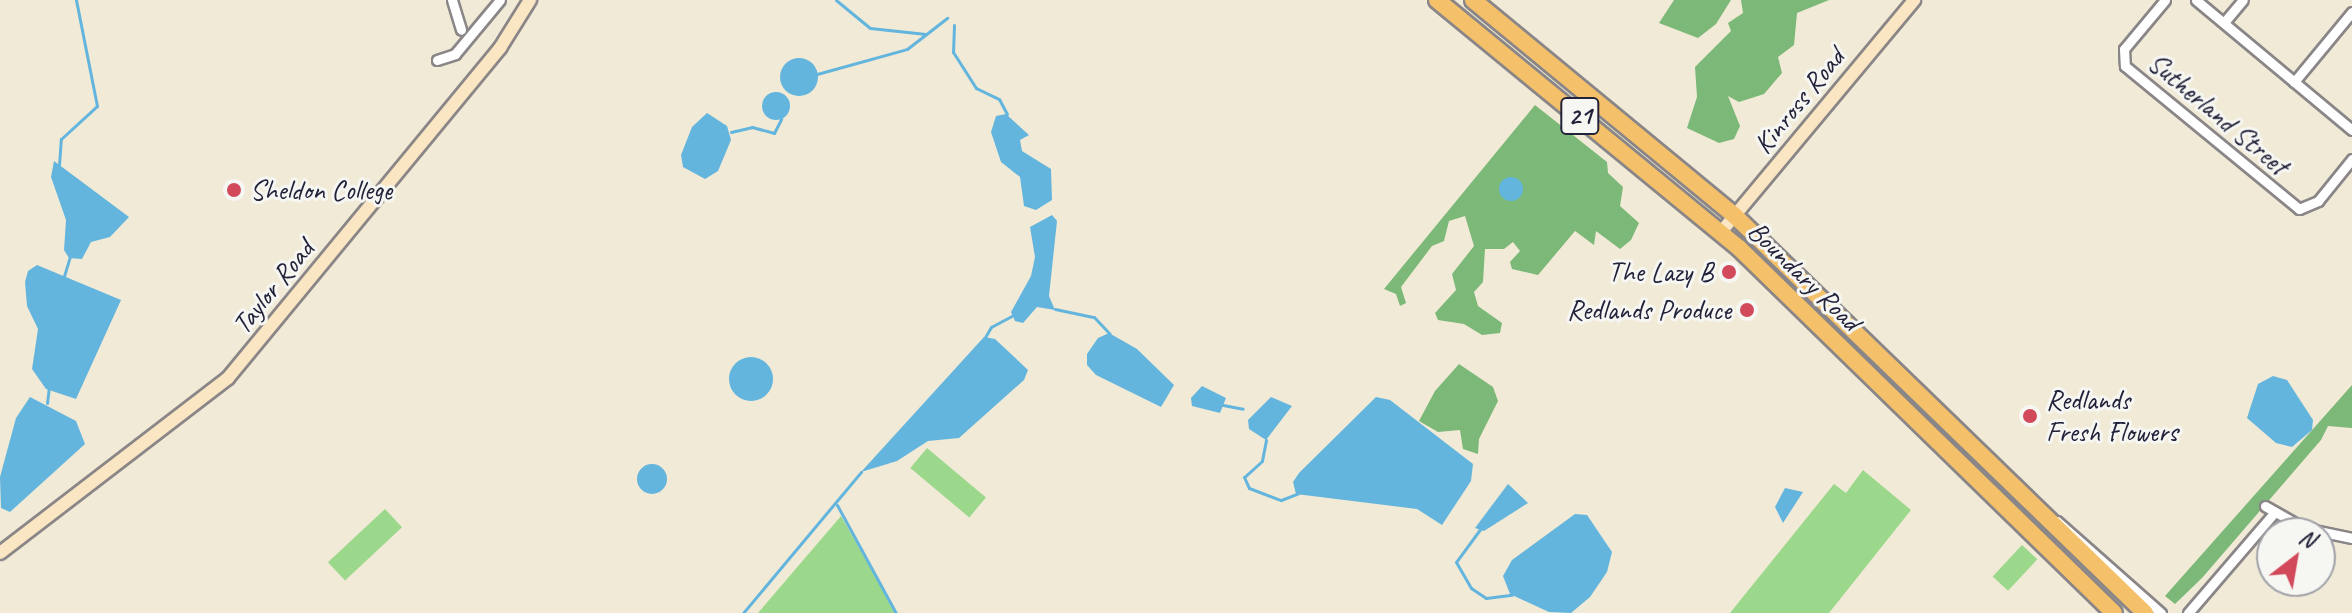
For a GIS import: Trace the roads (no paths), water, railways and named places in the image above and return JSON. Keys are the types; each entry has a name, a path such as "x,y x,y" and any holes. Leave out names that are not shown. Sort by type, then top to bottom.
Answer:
{"highway":[{"name":"Boundary Road","path":"1437,0 1721,232 2116,613"},
{"name":"Boundary Road","path":"1473,0 1735,216 2145,613"},
{"path":"2116,613 2131,599"}],"street":[{"path":"452,0 461,30"},
{"path":"437,60 455,54 500,0"},
{"name":"Taylor Road","path":"0,553 228,378 500,48 530,0"},
{"name":"Kinross Road","path":"1721,232 1914,0"},
{"name":"Sutherland Street","path":"2165,0 2124,49 2125,66 2294,206 2312,207 2352,159"},
{"path":"2196,0 2226,20 2352,130"},
{"path":"2226,20 2243,0"},
{"path":"2294,82 2352,12"},
{"path":"2265,506 2304,528 2352,538"},
{"path":"2188,613 2274,513"},
{"path":"2043,514 2072,529 2161,613"}],"water":[{"path":"799,58 812,64 818,77 812,90 799,96 786,90 780,77 786,64"},
{"path":"776,92 786,96 790,106 786,116 776,120 766,116 762,106 766,96"},
{"path":"707,113 727,126 731,140 718,171 705,179 683,167 681,155 692,127"},
{"path":"1006,114 1029,135 1020,140 1022,151 1051,169 1052,200 1036,210 1024,206 1020,177 1001,162 991,132 996,116"},
{"path":"54,161 129,217 110,237 91,242 82,259 69,258 64,250 66,220 51,177"},
{"path":"1511,177 1519,181 1523,189 1519,197 1511,201 1503,197 1499,189 1503,181"},
{"path":"1052,215 1057,221 1049,296 1055,310 1037,307 1023,323 1015,321 1011,312 1031,276 1035,257 1030,227"},
{"path":"37,265 121,300 76,399 46,389 32,369 38,329 27,306 25,282 28,271"},
{"path":"1109,333 1137,349 1174,385 1161,407 1096,375 1087,365 1087,354 1098,338"},
{"path":"984,337 995,339 1028,370 1024,380 959,438 928,441 897,461 861,472"},
{"path":"751,357 767,363 773,379 767,395 751,401 735,395 729,379 735,363"},
{"path":"2273,376 2287,380 2313,420 2312,430 2292,447 2276,443 2247,418 2258,384"},
{"path":"1202,386 1226,398 1220,413 1192,406 1191,398"},
{"path":"30,397 76,421 85,444 10,512 1,508 0,477 16,418"},
{"path":"1271,397 1292,406 1266,440 1249,429 1248,420"},
{"path":"1376,397 1390,400 1473,464 1471,481 1442,525 1417,509 1296,494 1293,482 1299,473"},
{"path":"652,464 663,468 667,479 663,490 652,494 641,490 637,479 641,468"},
{"path":"1508,484 1528,503 1484,531 1475,528"},
{"path":"1785,488 1803,492 1783,523 1775,507"},
{"path":"1575,514 1587,515 1612,552 1607,572 1590,597 1571,613 1549,612 1510,594 1503,576 1512,560"}],"waterway":[{"path":"59,165 61,139 97,106 76,0"},
{"path":"836,0 870,28 926,34"},
{"path":"817,74 907,49 947,18"},
{"path":"954,25 953,52 976,88 999,99 1007,114"},
{"path":"731,132 752,127 774,133 781,119"},
{"path":"64,276 70,256"},
{"path":"1055,309 1094,317 1110,334"},
{"path":"984,339 991,327 1014,315"},
{"path":"47,403 49,387"},
{"path":"1223,405 1243,409"},
{"path":"1266,440 1262,461 1244,477 1249,488 1281,500 1299,493"},
{"path":"743,613 861,472"},
{"path":"837,505 896,613"},
{"path":"1481,528 1456,562 1471,588 1486,598 1512,595"}],"place":[{"name":"Sheldon College","path":"234,190"},
{"name":"The Lazy B","path":"1729,272"},
{"name":"Redlands Produce","path":"1747,310"},
{"name":"Redlands Fresh Flowers","path":"2030,416"}]}
